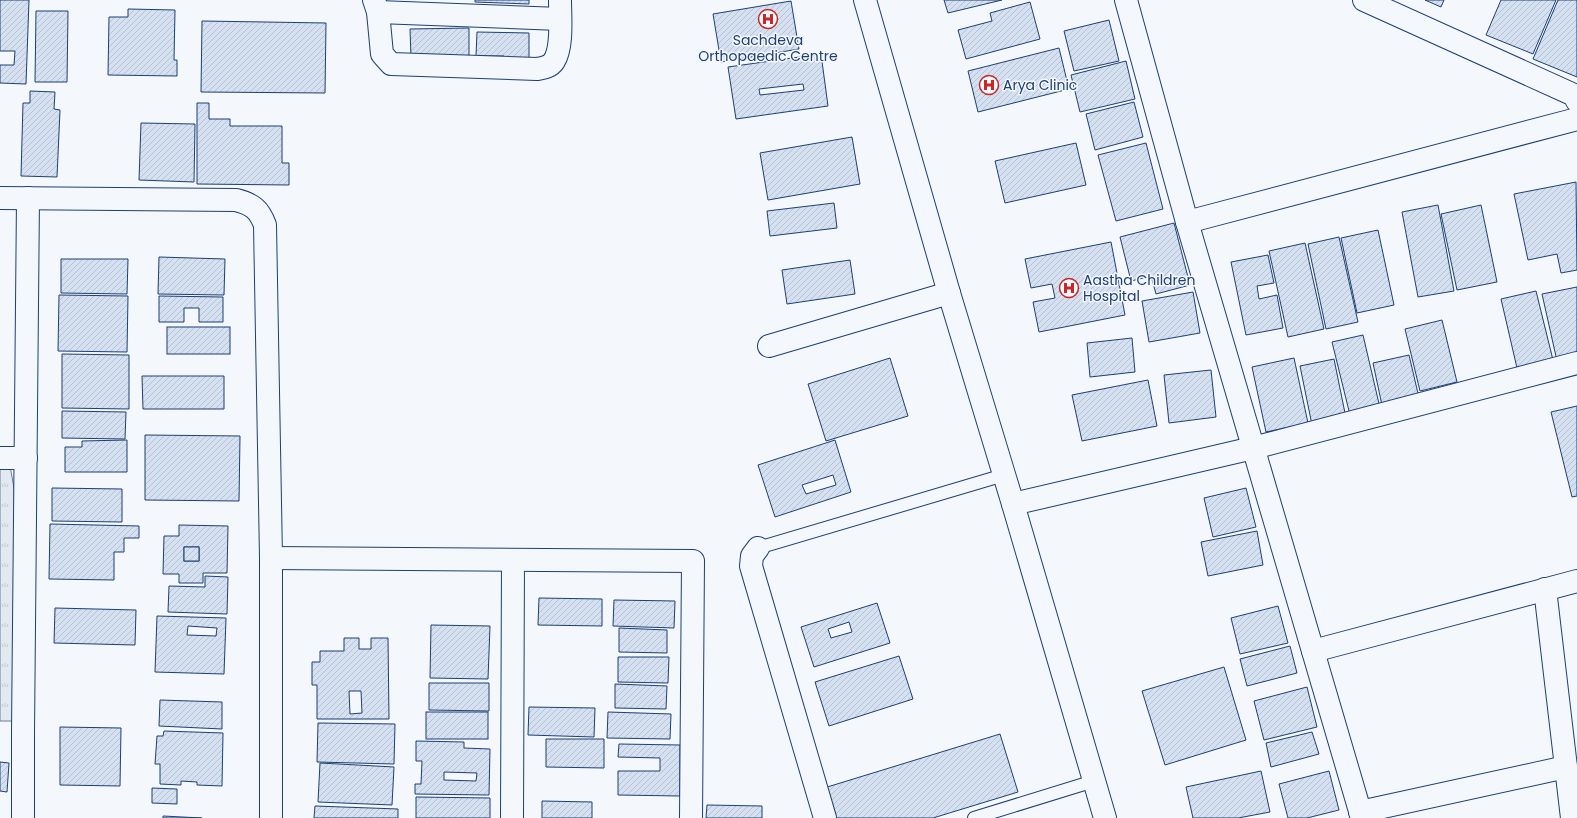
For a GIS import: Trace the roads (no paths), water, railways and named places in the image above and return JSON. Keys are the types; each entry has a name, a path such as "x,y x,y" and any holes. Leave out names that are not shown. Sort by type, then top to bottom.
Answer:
{"street":[{"path":"865,0 949,293 1013,504 1105,818"},
{"path":"1126,0 1187,222 1361,815 1566,767"},
{"path":"1364,0 1574,95 1577,101"},
{"path":"376,3 560,10 556,56 553,62 546,67 537,69 391,64 382,54 376,3"},
{"path":"1187,222 1577,119"},
{"path":"0,198 236,200 253,207 261,214 265,225 271,558 271,818"},
{"path":"23,818 28,198"},
{"path":"769,346 949,293"},
{"path":"1013,504 1253,448 1577,363"},
{"path":"0,458 26,458"},
{"path":"758,548 752,556 751,566 825,818"},
{"path":"271,558 693,561 691,818"},
{"path":"512,818 513,560"},
{"path":"1313,651 1577,581"},
{"path":"1545,589 1572,818"}],"lane":[{"path":"758,548 1004,475"},
{"path":"974,818 1094,782"}],"place":[{"name":"Sachdeva Orthopaedic Centre","path":"768,19"},
{"name":"Arya Clinic","path":"989,85"},
{"name":"Aastha Children Hospital","path":"1069,288"}]}
